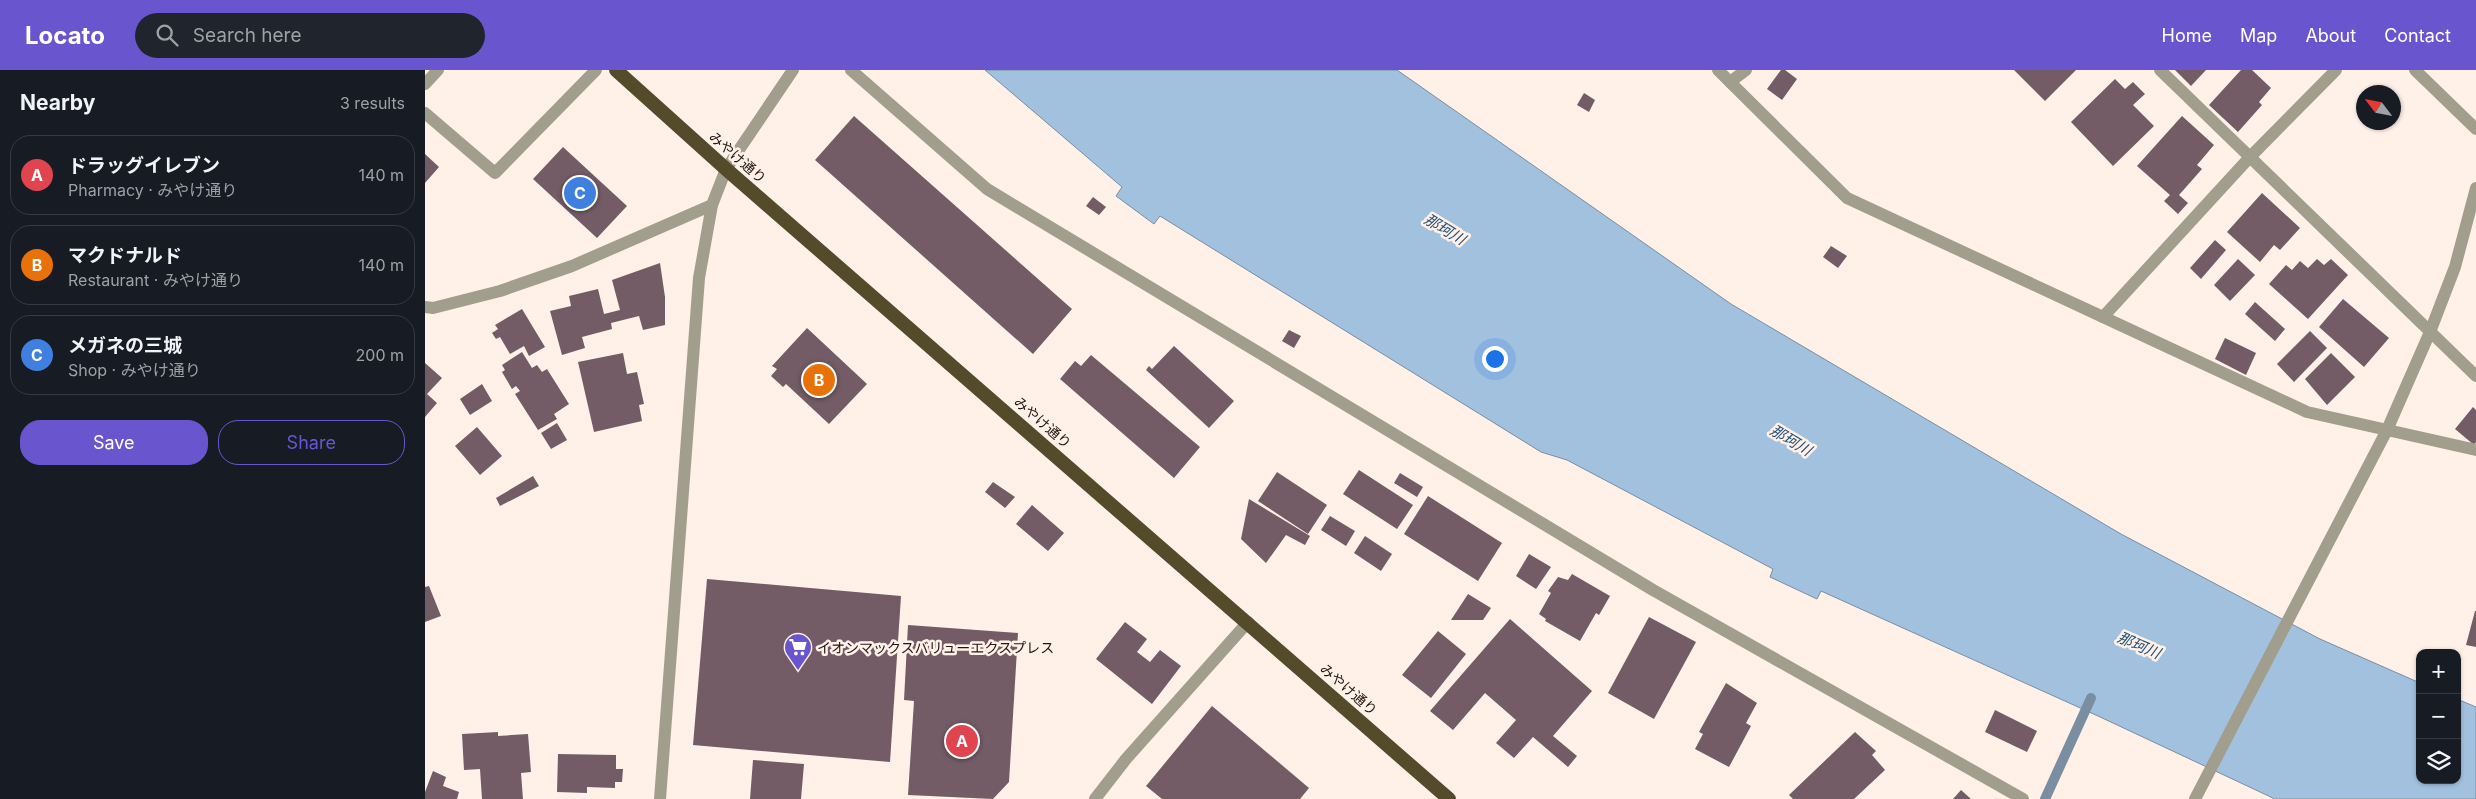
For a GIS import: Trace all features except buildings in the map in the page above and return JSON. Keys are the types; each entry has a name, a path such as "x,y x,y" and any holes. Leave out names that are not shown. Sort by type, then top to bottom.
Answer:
{"highway":[{"name":"みやけ通り","path":"616,70 1449,799"}],"street":[{"path":"425,84 438,70"},
{"path":"425,113 495,174 596,70"},
{"path":"660,799 699,278 712,206 726,168 793,70"},
{"path":"851,70 987,189 1653,590 2023,799"},
{"path":"1718,70 1847,198 2307,412 2476,450"},
{"path":"1730,82 1745,70"},
{"path":"2160,70 2476,376"},
{"path":"2103,317 2250,157 2336,70"},
{"path":"2415,70 2476,129"},
{"path":"2195,799 2387,430 2430,332 2455,267 2476,188"},
{"path":"425,307 433,308 500,291 572,266 712,206"},
{"path":"1095,799 1126,759 1248,622"}],"water":[{"name":"那珂川","path":"985,70 1397,70 1731,304 2121,534 2320,639 2416,681 2416,784 2461,784 2461,701 2476,707 2476,799 2275,799 2098,716 1821,591 1817,599 1770,577 1773,569 1567,460 1541,452 1160,216 1154,224 1116,196 1122,187"}],"waterway":[{"path":"2045,799 2091,698"}],"place":[{"name":"メガネの三城","path":"580,193"},
{"name":"マクドナルド","path":"819,380"},
{"name":"イオンマックスバリューエクスプレス","path":"798,671"},
{"name":"ドラッグイレブン","path":"962,741"}]}
